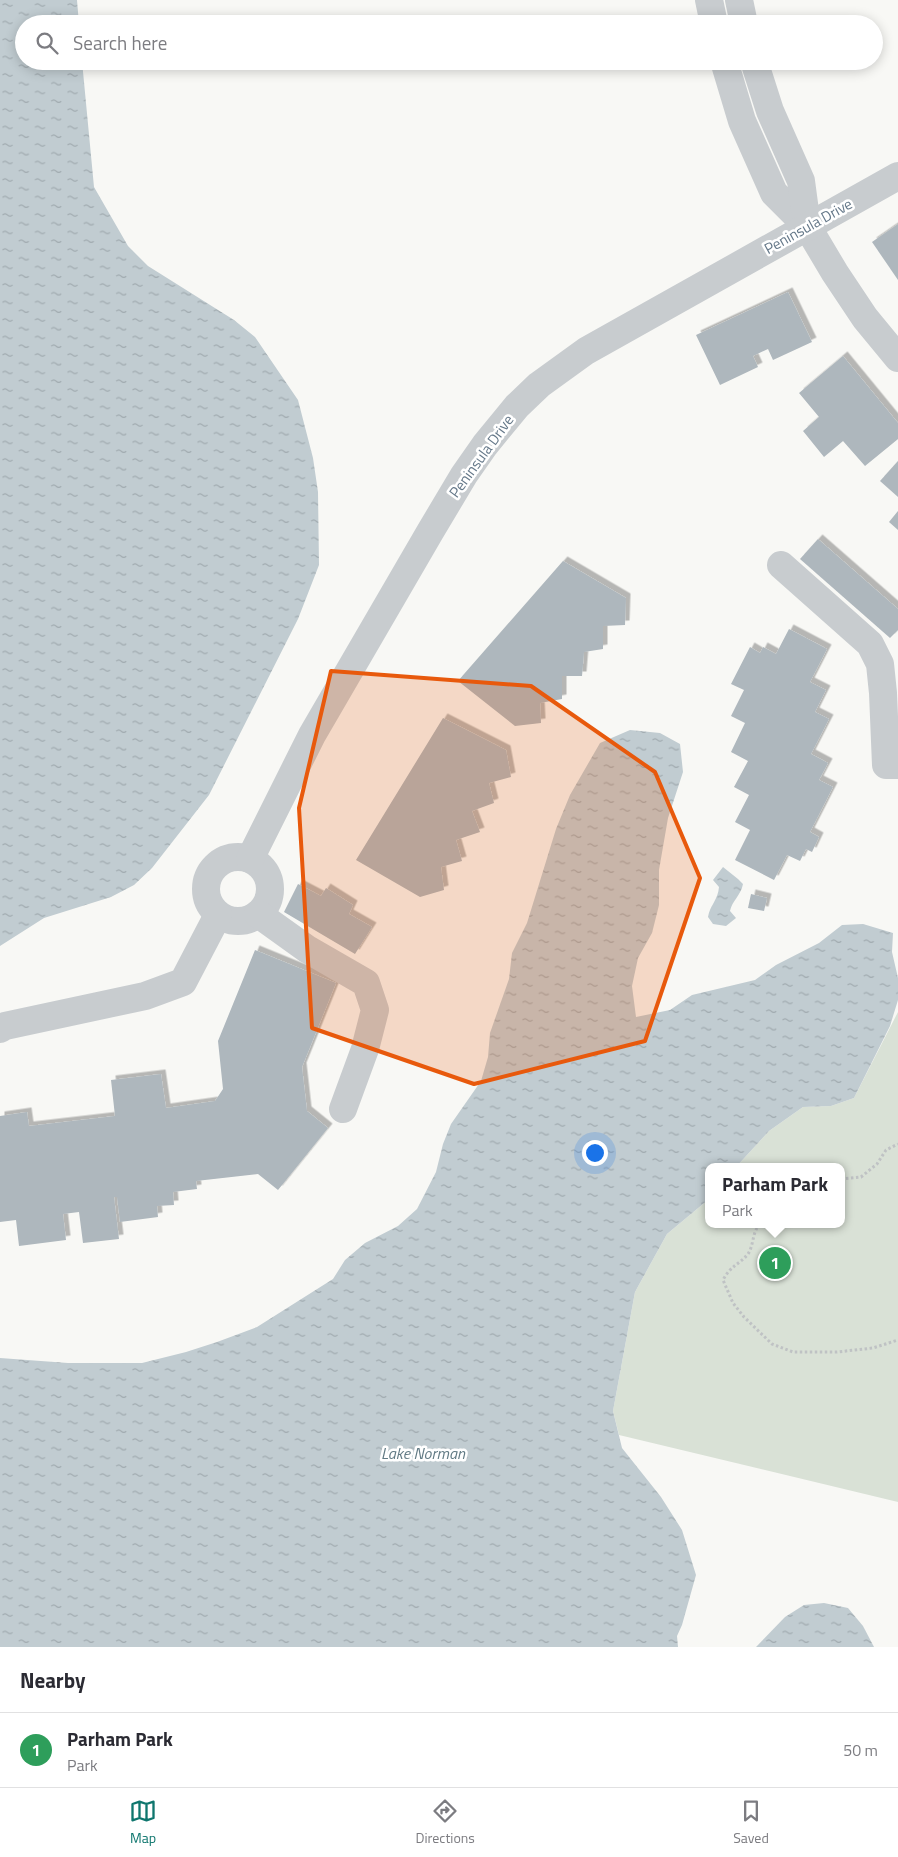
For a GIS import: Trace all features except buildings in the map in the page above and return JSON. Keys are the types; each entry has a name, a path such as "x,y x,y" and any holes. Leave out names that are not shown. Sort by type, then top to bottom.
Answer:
{"street":[{"path":"709,0 712,15"},
{"path":"739,0 742,15"},
{"path":"727,70 742,121 774,193 807,226 865,318 898,358"},
{"path":"757,70 770,111 800,181 807,226"},
{"name":"Peninsula Drive","path":"250,859 312,735 430,532 485,445 517,406 539,385 586,351 898,176"},
{"path":"781,565 870,644 891,693 892,765"},
{"path":"240,857 250,859 265,871 269,880 269,899 265,908 258,914 249,920 228,920 218,915 212,908 207,898 206,888 210,874 220,862 240,857"},
{"path":"258,914 307,949 366,983 375,1010 366,1049 343,1109"},
{"path":"0,1028 145,996 183,982 218,915"}],"path":[{"path":"845,1179 861,1177 877,1164 886,1150 898,1144"},
{"path":"756,1228 748,1253 728,1270 723,1280 733,1302 744,1317 772,1344 793,1352 836,1352 873,1348 898,1340"}],"highlighted area":[{"path":"331,671 531,686 655,772 700,878 645,1041 474,1084 312,1028 299,808"}],"shaded area":[{"path":"898,1012 898,1502 619,1435 613,1411 635,1292 667,1234 705,1202 705,1228 845,1228 845,1163 740,1163 769,1131 803,1107 831,1106 854,1098"}],"water":[{"path":"0,0 77,0 78,15 15,15 15,70 83,70 94,187 128,246 148,266 234,320 255,337 298,400 313,458 318,492 319,565 298,619 209,795 152,868 134,885 111,897 44,918 0,946"},
{"name":"Lake Norman","path":"630,730 660,733 680,744 683,772 668,818 659,870 659,905 652,933 638,958 632,986 636,1017 670,1010 692,995 755,980 776,965 819,943 842,925 863,924 893,933 892,952 898,978 898,1000 890,1026 854,1098 831,1106 803,1107 769,1131 740,1163 705,1163 705,1202 667,1234 635,1292 613,1411 622,1448 661,1497 682,1530 696,1575 682,1625 677,1636 678,1647 0,1647 0,1358 68,1363 142,1363 217,1342 257,1327 333,1279 345,1260 365,1243 398,1226 417,1209 436,1172 443,1144 451,1124 481,1081 488,1057 490,1033 509,979 512,953 527,923 556,829 570,795 600,743"},
{"path":"723,867 743,884 730,911 736,918 726,926 713,924 708,917 719,887 713,880"},
{"path":"824,1603 848,1608 863,1626 874,1647 756,1647 785,1617 804,1605"}],"place":[{"name":"Parham Park","path":"775,1263"}]}
